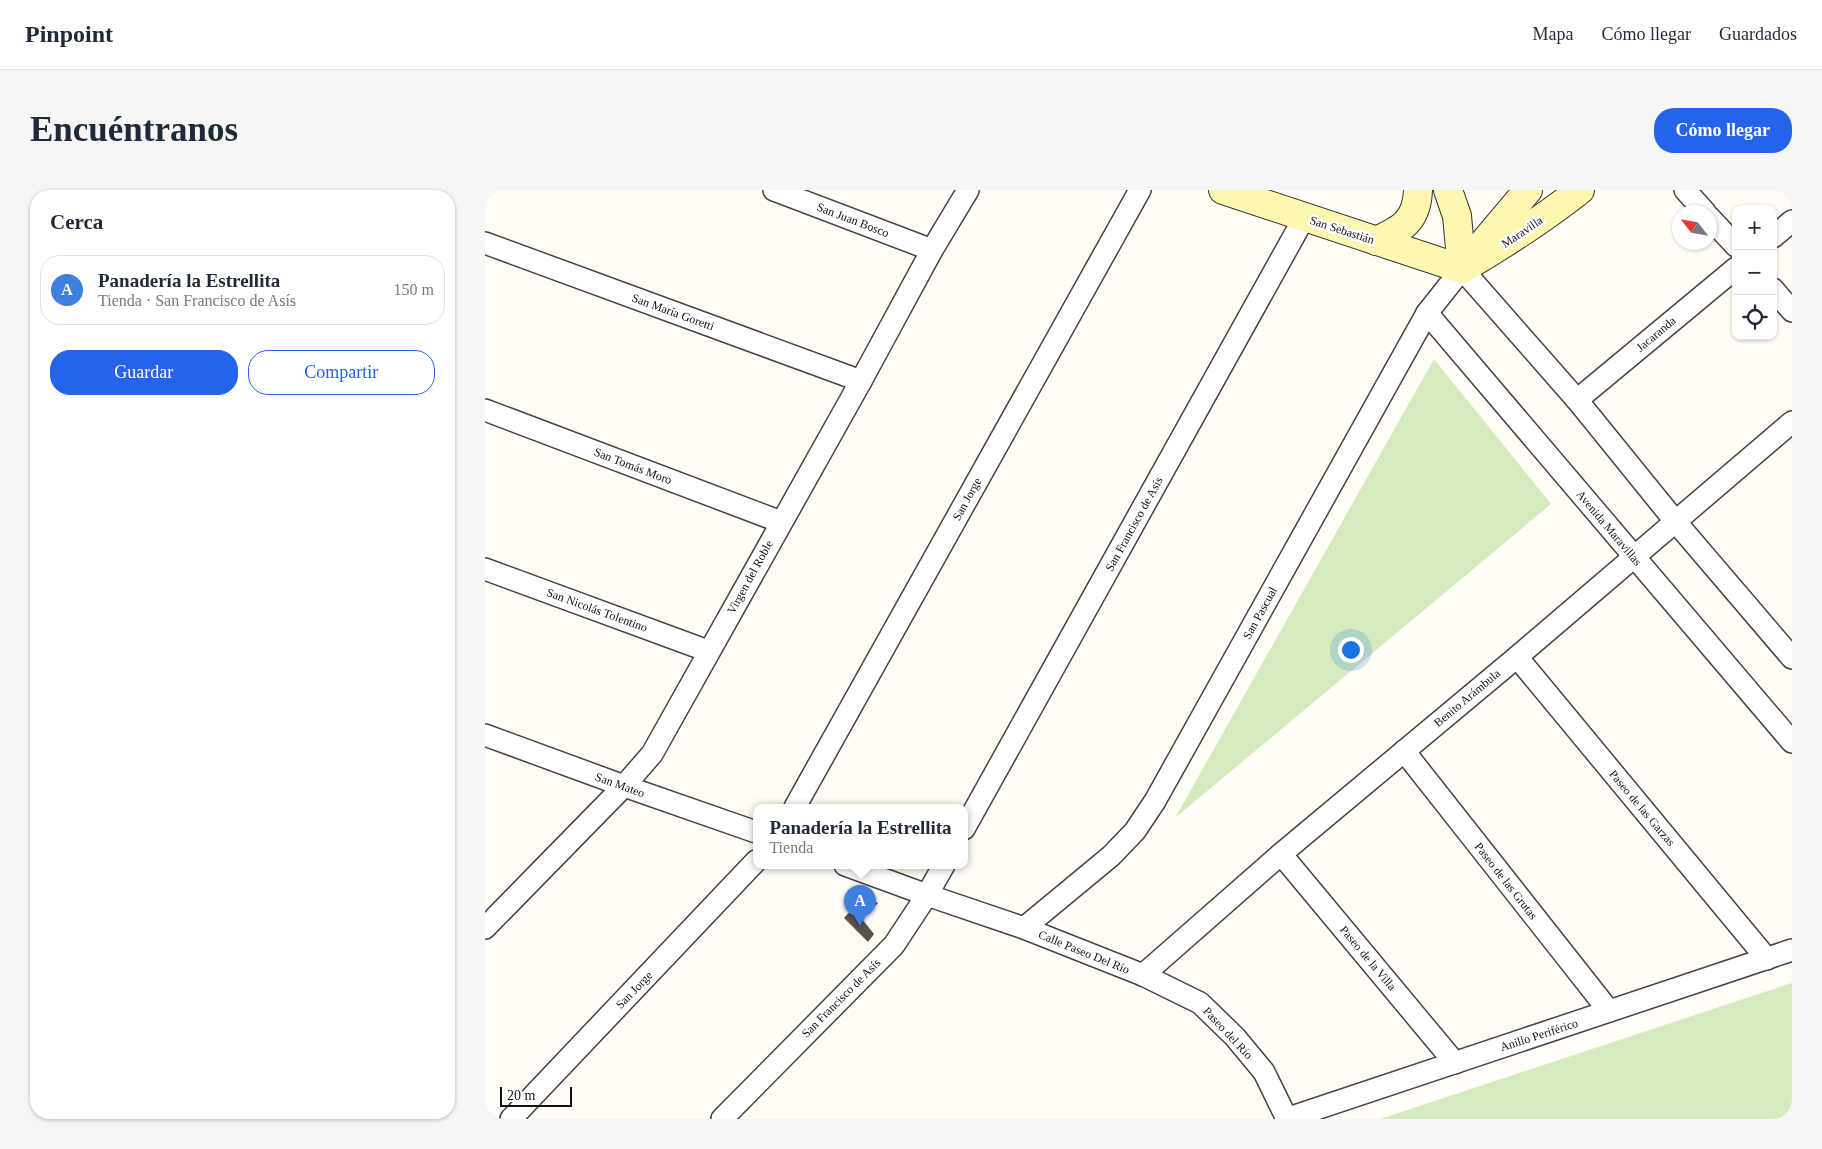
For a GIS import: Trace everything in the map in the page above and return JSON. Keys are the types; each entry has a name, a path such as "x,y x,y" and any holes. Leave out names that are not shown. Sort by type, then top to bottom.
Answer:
{"main road":[{"name":"San Sebastián","path":"1223,190 1461,269"},
{"path":"1377,241 1404,227 1413,217 1418,204 1418,190"},
{"path":"1448,190 1457,216 1461,269"},
{"path":"1461,269 1528,190"},
{"name":"Maravilla","path":"1461,269 1507,242 1580,190"}],"street":[{"name":"San Juan Bosco","path":"774,190 931,250"},
{"name":"Virgen del Roble","path":"485,928 624,786 652,754 861,381 931,250 968,190"},
{"name":"San Jorge","path":"797,804 1140,190"},
{"path":"1685,190 1699,205"},
{"name":"San Francisco de Asís","path":"968,822 1304,218"},
{"path":"1777,234 1792,221"},
{"path":"1717,226 1732,242"},
{"name":"San María Goretti","path":"485,243 861,381"},
{"name":"San Pascual","path":"1024,928 1111,856 1135,831 1155,801 1427,314 1461,269"},
{"path":"1461,269 1577,400 1675,521 1792,658"},
{"name":"Jacaranda","path":"1577,400 1732,271"},
{"path":"1777,294 1792,311"},
{"name":"Avenida Maravillas","path":"1427,314 1792,742"},
{"name":"San Tomás Moro","path":"485,410 781,522"},
{"name":"Benito Arámbula","path":"1143,975 1281,854 1517,657 1792,422"},
{"name":"San Nicolás Tolentino","path":"485,569 708,652"},
{"name":"Paseo de las Garzas","path":"1517,657 1767,959"},
{"name":"San Mateo","path":"485,735 753,831"},
{"name":"Paseo de las Grutas","path":"1404,751 1609,1012"},
{"name":"Paseo de la Villa","path":"1281,854 1455,1063"},
{"name":"San Jorge","path":"511,1119 753,864"},
{"path":"856,869 927,896 1024,928"},
{"name":"San Francisco de Asís","path":"721,1119 894,945 927,896 942,869"},
{"name":"Calle Paseo Del Río","path":"1024,928 1143,975"},
{"name":"Anillo Periférico","path":"1287,1119 1792,950"},
{"name":"Paseo del Río","path":"1143,975 1199,1003 1235,1037 1264,1072 1287,1119"}],"green space":[{"path":"1434,359 1551,504 1175,818"},
{"path":"1792,983 1792,1119 1380,1119"}],"building":[{"path":"863,897 878,903 862,919 874,934 868,942 844,918"}],"place":[{"name":"Panadería la Estrellita","path":"860,926"}]}
